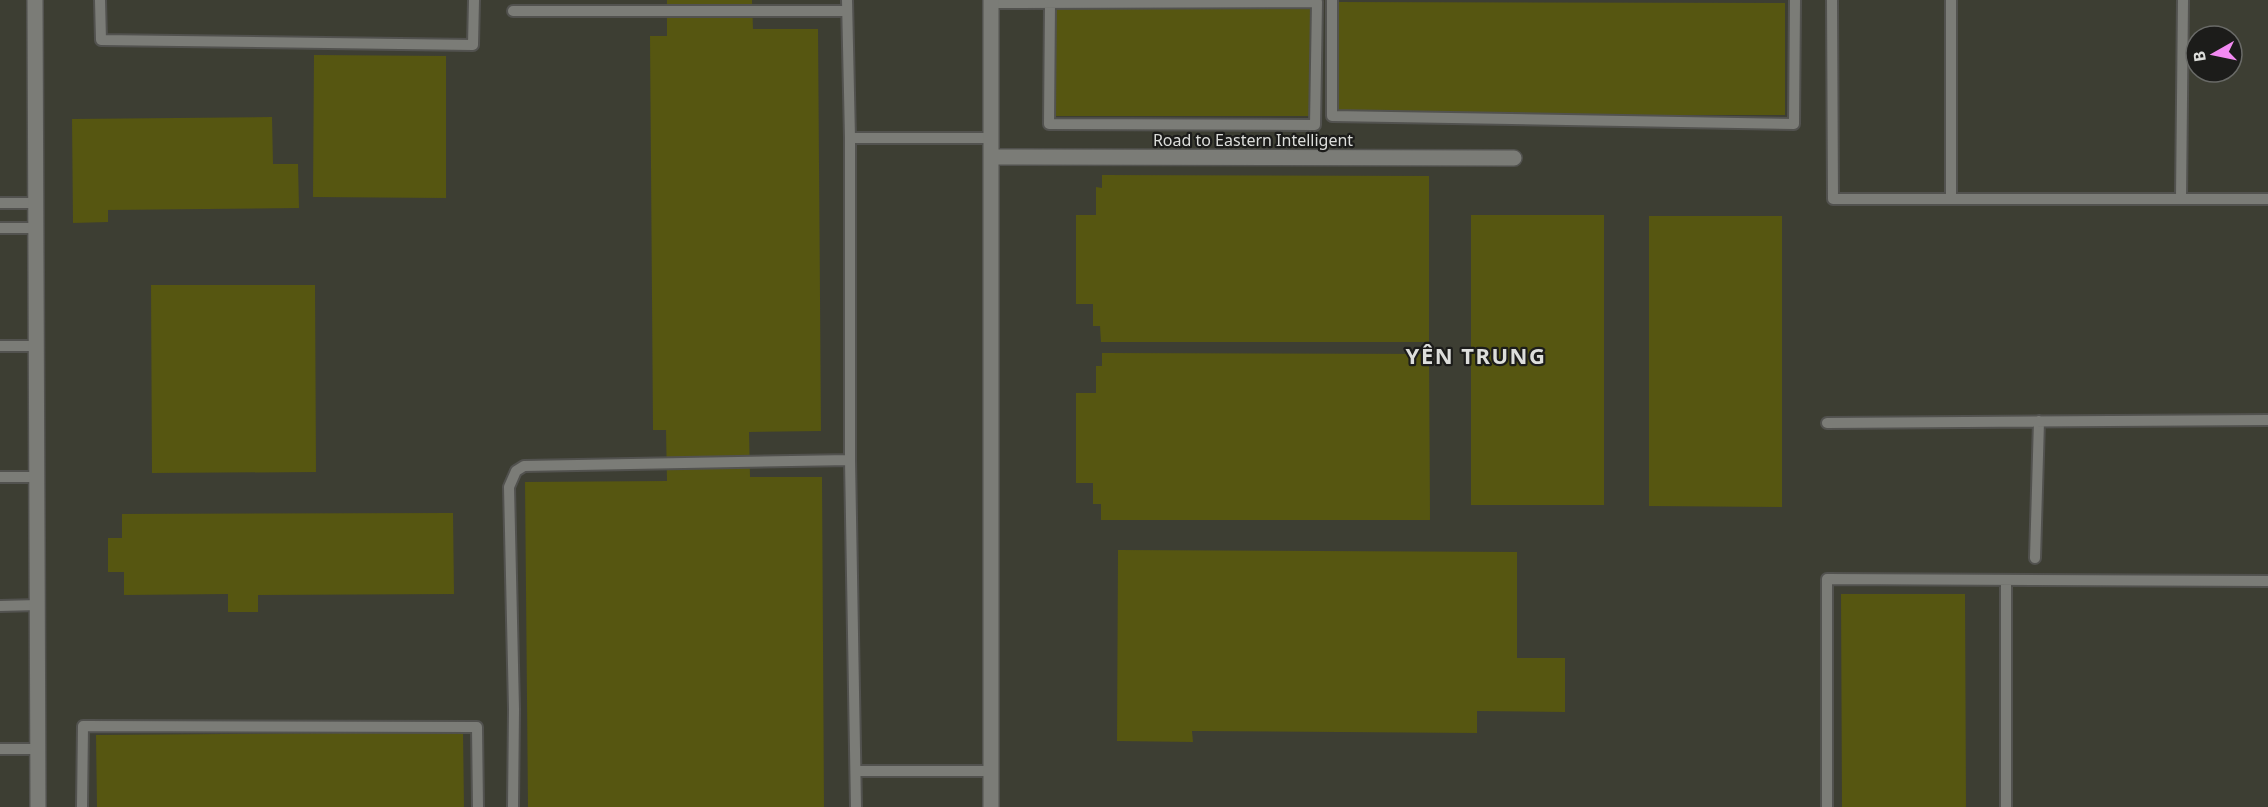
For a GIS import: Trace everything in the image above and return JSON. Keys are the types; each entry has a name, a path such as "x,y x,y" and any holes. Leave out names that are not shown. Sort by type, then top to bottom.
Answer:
{"street":[{"path":"35,0 38,807"},
{"path":"991,2 991,807"},
{"name":"Road to Eastern Intelligent","path":"991,158 1514,158"}],"lane":[{"path":"100,0 101,40 473,45 474,0"},
{"path":"1332,0 1332,116 1794,124 1795,0"},
{"path":"1832,0 1833,199 2268,199"},
{"path":"1951,0 1951,199"},
{"path":"2181,199 2182,0"},
{"path":"991,2 1317,2 1315,124 1049,124 1050,3"},
{"path":"513,11 847,5 850,138 850,460 856,807"},
{"path":"850,138 991,138"},
{"path":"0,203 36,203"},
{"path":"0,228 36,228"},
{"path":"0,346 37,346"},
{"path":"1827,423 2268,420"},
{"path":"2036,558 2039,422"},
{"path":"513,807 514,709 510,487 516,471 524,466 850,460"},
{"path":"0,477 37,477"},
{"path":"1827,807 1827,579 2268,582"},
{"path":"2006,580 2006,807"},
{"path":"0,606 38,605"},
{"path":"82,807 83,726 131,726 477,727 478,807"},
{"path":"0,749 38,748"},
{"path":"856,771 991,771"}],"shaded area":[{"path":"0,0 2268,0 2268,807 0,807"}],"building":[{"path":"667,0 752,0 753,29 818,29 821,431 749,432 750,477 822,477 824,807 528,807 525,482 667,481 666,430 653,430 650,36 667,36"},
{"path":"1333,2 1785,3 1785,115 1333,115"},
{"path":"1056,5 1313,6 1313,116 1056,116"},
{"path":"314,55 446,56 446,198 313,197"},
{"path":"272,117 273,164 298,164 299,208 108,210 108,222 73,223 72,119"},
{"path":"1102,175 1429,176 1429,342 1101,342 1100,326 1093,326 1093,304 1076,304 1076,215 1096,215 1096,187 1102,188"},
{"path":"1471,215 1604,215 1604,505 1471,505"},
{"path":"1649,216 1782,216 1782,507 1649,506"},
{"path":"151,285 315,285 316,472 152,473"},
{"path":"1102,353 1429,354 1430,520 1101,520 1101,504 1093,504 1093,483 1076,483 1076,393 1096,393 1096,366 1102,366"},
{"path":"453,513 454,594 258,595 258,612 228,612 228,594 124,595 124,572 108,572 108,538 122,538 122,514"},
{"path":"1118,550 1517,552 1517,658 1565,658 1565,712 1477,711 1477,733 1192,731 1193,742 1117,741"},
{"path":"1841,594 1965,594 1966,807 1842,807"},
{"path":"463,732 464,807 97,807 96,735"}],"district":[{"name":"YÊN TRUNG","path":"1476,356"}]}
